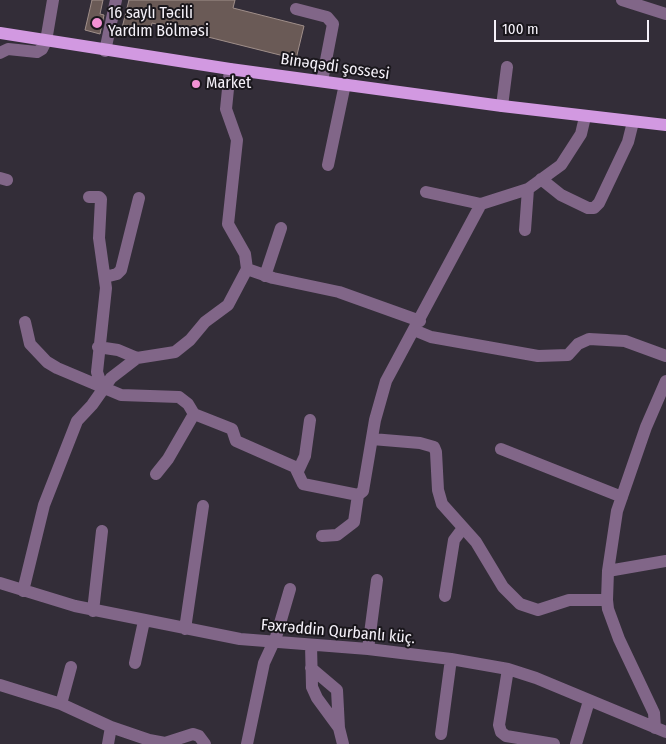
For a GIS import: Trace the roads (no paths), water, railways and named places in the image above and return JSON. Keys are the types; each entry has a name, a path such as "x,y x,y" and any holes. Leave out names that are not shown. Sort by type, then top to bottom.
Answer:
{"main road":[{"name":"Binəqədi şossesi","path":"0,33 105,51 230,69 585,117 666,125"}],"street":[{"path":"0,52 8,49 37,52 42,49 46,41 53,0"},
{"path":"105,51 116,0"},
{"path":"622,0 666,14"},
{"path":"296,9 327,17 333,24 322,81"},
{"path":"502,106 507,66"},
{"path":"23,591 44,506 77,420 92,405 102,387 137,358 175,352 182,346 212,316 228,305 247,269 245,254 228,224 237,140 226,108 230,69"},
{"path":"328,165 345,84"},
{"path":"426,192 481,204 528,189 561,165 569,156 581,134 585,117"},
{"path":"541,180 561,195 588,208 594,208 599,203 628,142 633,122"},
{"path":"525,230 528,189"},
{"path":"89,197 99,196 101,199 99,238 105,277 97,372 102,387"},
{"path":"105,277 117,274 121,270 139,198"},
{"path":"322,536 337,535 354,522 358,495 363,491 374,420 386,381 481,204"},
{"path":"265,276 281,228"},
{"path":"247,269 265,276 339,292 417,326 431,337 538,356 568,355 578,344 589,340 625,341 666,356"},
{"path":"25,322 30,344 47,362 102,387 132,397 166,395 179,397 188,404 194,414 230,427 234,431 236,441 290,464 298,471 303,484 358,495"},
{"path":"98,347 118,350 137,358"},
{"path":"660,730 620,639 608,609 607,600 608,571 622,497 646,427 666,381"},
{"path":"156,474 168,459 194,414"},
{"path":"298,471 305,456 310,420"},
{"path":"372,439 420,443 434,447 439,496 447,511 486,556 503,587 520,604 538,610 569,600 607,600"},
{"path":"501,449 622,497"},
{"path":"185,629 203,506"},
{"path":"445,596 454,540 463,528"},
{"path":"93,611 102,531"},
{"path":"608,571 666,561"},
{"path":"368,649 376,580"},
{"name":"Fəxrəddin Qurbanlı küç.","path":"0,582 23,591 93,611 185,629 273,643 368,649 450,659 508,669 536,678 660,730"},
{"path":"247,744 264,663 273,643 290,588"},
{"path":"135,662 144,621"},
{"path":"311,645 312,687 317,698 340,728"},
{"path":"441,734 450,659"},
{"path":"61,704 72,666"},
{"path":"311,668 337,690 342,744"},
{"path":"508,669 500,725 501,732 506,736 554,744"},
{"path":"0,685 61,704 111,727 165,743 193,734 200,736 205,744"},
{"path":"576,744 589,701"},
{"path":"108,744 111,727"}],"place":[{"name":"16 saylı Təcili Yardım Bölməsi","path":"97,23"},
{"name":"Market","path":"196,84"}]}
